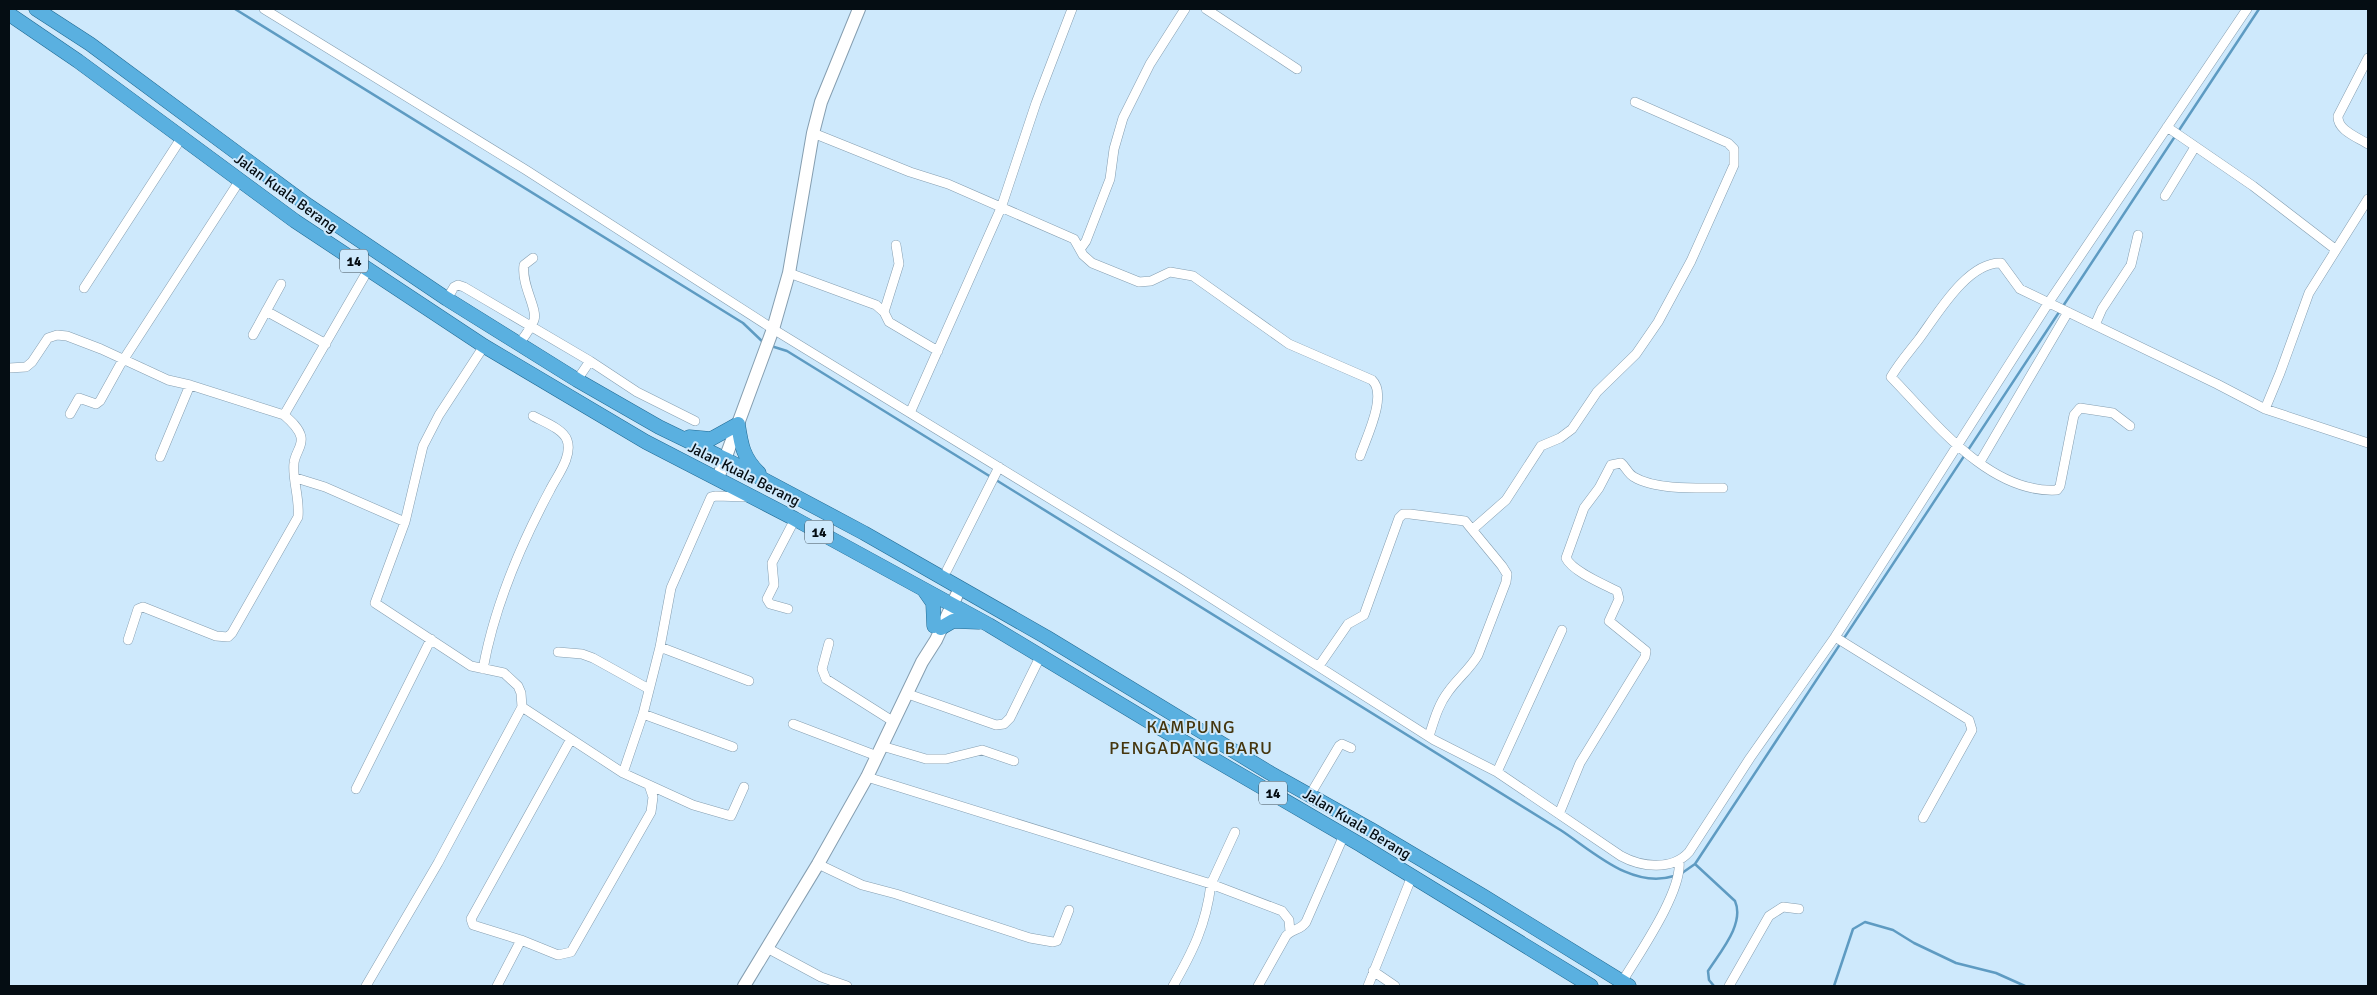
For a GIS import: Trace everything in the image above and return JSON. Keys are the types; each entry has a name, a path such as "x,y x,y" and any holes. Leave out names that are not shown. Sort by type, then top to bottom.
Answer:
{"highway":[{"name":"Jalan Kuala Berang","path":"36,9 90,44 306,204 447,299 577,380 659,427 726,459 864,534 893,542 1046,637 1310,796 1435,867 1626,984"},
{"name":"Jalan Kuala Berang","path":"9,14 78,60 240,180 368,270 484,346 646,442 756,498 990,625 1040,657 1412,876 1576,982 1591,986"},
{"path":"627,409 632,419 648,428 646,442"},
{"path":"659,427 692,438 711,439 738,424 740,443 750,464 788,493"},
{"name":"Jalan Kuala Berang","path":"953,580 1009,606 1046,637"},
{"path":"920,586 930,595 938,627 961,620 977,621 990,625"}],"main road":[{"path":"718,478 772,331 789,273 813,133 829,79 859,9"},
{"path":"744,986 818,864 867,777 908,694 938,627 948,602 953,580"}],"street":[{"path":"264,9 526,170 772,331 910,413 998,470 1319,666 1429,736 1497,772 1634,863 1652,865 1679,864"},
{"path":"910,413 1001,208 1036,103 1072,9"},
{"path":"1081,248 1110,179 1114,149 1125,113 1150,64 1185,9"},
{"path":"1206,9 1297,69"},
{"path":"1626,984 1677,883 1679,864 1689,852 1750,758 1837,638 2167,127 2247,9"},
{"path":"2368,58 2337,121 2340,127 2368,144"},
{"path":"1473,528 1506,500 1541,446 1560,438 1572,429 1597,392 1636,354 1658,322 1691,261 1734,165 1734,149 1728,143 1634,102"},
{"path":"2167,127 2253,186 2335,249"},
{"path":"813,133 910,172 948,184 1074,239 1081,248 1083,255 1092,263 1139,282 1151,282 1170,272 1193,276 1289,344 1372,380 1378,390 1378,403 1360,456"},
{"path":"84,288 182,137"},
{"path":"2165,196 2195,147"},
{"path":"70,414 79,398 98,404 124,360 240,180"},
{"path":"2265,409 2280,373 2308,292 2368,199"},
{"path":"2095,325 2102,309 2131,265 2138,235"},
{"path":"896,245 899,264 884,317 889,322 938,351"},
{"path":"519,344 534,320 534,308 522,274 524,265 533,258"},
{"path":"2130,426 2113,413 2080,408 2074,415 2057,490 2012,483 1960,448 1891,377 1896,367 1965,280 1991,264 2001,264 2020,288 2265,409 2368,443"},
{"path":"284,416 368,270"},
{"path":"789,273 876,305 884,312"},
{"path":"253,335 281,284"},
{"path":"447,299 454,287 458,285 464,286 590,361 636,392 695,421"},
{"path":"266,311 326,344"},
{"path":"1976,459 2067,311"},
{"path":"9,368 22,369 29,365 46,340 57,335 66,336 84,342 168,380 190,385 284,416 299,431 301,438 294,464 299,498 298,517 230,636 216,636 143,607 138,609 128,640"},
{"path":"366,986 438,863 522,707 521,692 518,686 504,673 472,666 375,603 405,522 423,446 439,415 484,346"},
{"path":"577,380 590,361"},
{"path":"160,457 190,385"},
{"path":"627,409 636,392"},
{"path":"483,669 490,634 531,526 564,464 568,451 568,442 563,433 533,416"},
{"path":"1559,814 1580,764 1645,657 1646,650 1609,621 1619,599 1616,591 1576,569 1566,558 1584,508 1599,488 1611,465 1615,463 1621,463 1631,475 1641,480 1686,489 1723,488"},
{"path":"953,580 998,470"},
{"path":"296,478 325,487 405,522"},
{"path":"623,773 643,714 660,648 671,588 711,498 726,496 756,498"},
{"path":"1319,666 1348,624 1364,615 1399,518 1403,514 1458,518 1465,521 1473,528 1502,566 1506,574 1506,582 1478,655 1473,664 1446,694 1429,736"},
{"path":"788,609 770,604 767,598 774,585 772,563 795,519"},
{"path":"1497,772 1562,630"},
{"path":"356,789 431,638"},
{"path":"1837,638 1969,720 1972,725 1972,730 1923,818"},
{"path":"828,643 822,669 826,679 894,722"},
{"path":"660,648 749,681"},
{"path":"558,652 582,654 593,658 649,689"},
{"path":"908,694 996,725 1004,724 1010,718 1040,657"},
{"path":"522,707 623,773 694,804 731,816 744,787"},
{"path":"643,714 733,747"},
{"path":"793,724 880,751 926,759 946,759 982,750 1014,761"},
{"path":"571,739 471,920 474,925 521,940 558,955 571,952 652,812 654,797 649,785"},
{"path":"1310,796 1338,746 1342,744 1351,748"},
{"path":"867,777 1212,884 1282,911 1289,920 1290,932 1258,986"},
{"path":"1173,986 1192,954 1205,922 1212,884 1235,832"},
{"path":"1290,932 1300,929 1306,922 1344,835"},
{"path":"818,864 862,886 896,894 1021,935 1052,942 1059,938 1069,910"},
{"path":"1368,986 1412,876"},
{"path":"1729,986 1770,916 1782,907 1799,909"},
{"path":"497,986 521,940"},
{"path":"767,948 821,977 847,986"},
{"path":"1373,971 1395,986"}],"waterway":[{"path":"235,9 743,323 764,343"},
{"path":"1682,873 1695,864 2259,9"},
{"path":"771,346 787,351 991,477"},
{"path":"996,480 1562,831 1615,867 1643,878 1658,879 1674,876"},
{"path":"1695,864 1735,901 1737,910 1737,919 1730,938 1708,971 1709,980 1714,986"},
{"path":"1834,986 1853,929 1865,922 1893,930 1914,943 1956,963 1996,973 2025,986"}],"district":[{"name":"KAMPUNG PENGADANG BARU","path":"1191,738"}]}
